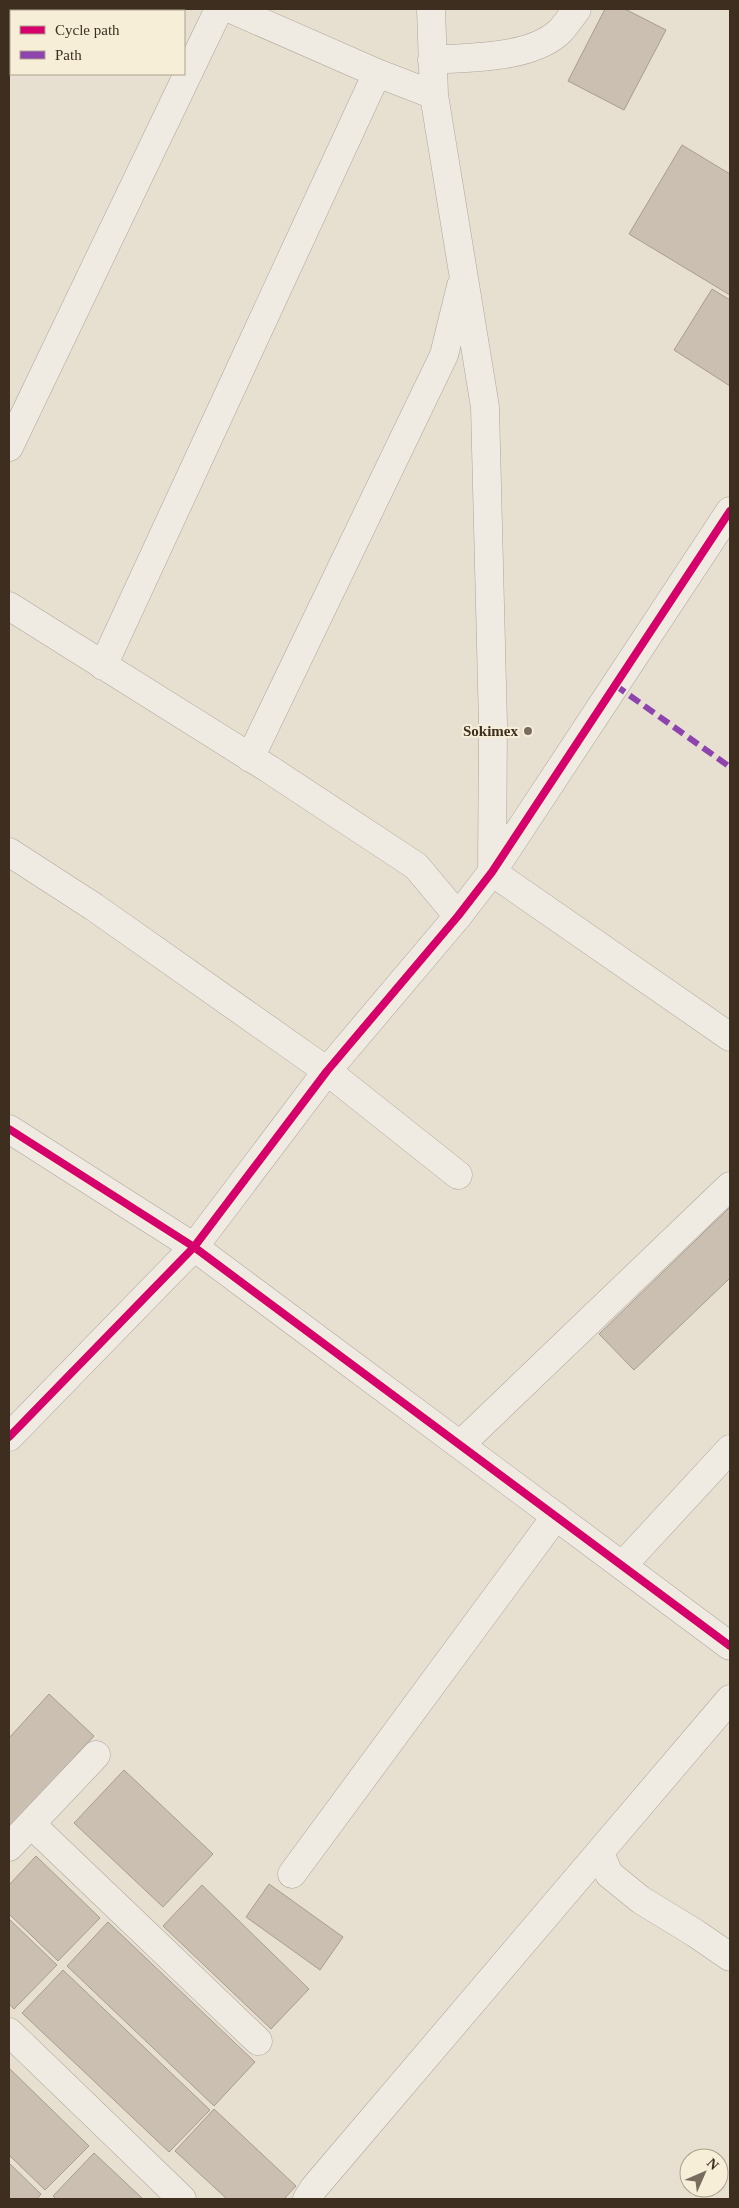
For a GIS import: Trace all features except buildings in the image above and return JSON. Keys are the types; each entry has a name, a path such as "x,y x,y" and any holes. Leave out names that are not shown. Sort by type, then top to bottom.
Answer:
{"street":[{"path":"9,447 219,9"},
{"path":"231,9 377,73 434,95"},
{"path":"430,9 434,95 485,408 493,724 492,872"},
{"path":"432,60 513,53 538,46 558,33 577,9"},
{"path":"103,666 377,73"},
{"path":"250,758 444,355 463,276"},
{"path":"9,1437 194,1247 327,1071 458,916 492,872 730,511"},
{"path":"9,606 250,758 416,866 458,916"},
{"path":"9,852 94,907 327,1071 458,1175"},
{"path":"492,872 730,1037"},
{"path":"9,1129 194,1247 730,1646"},
{"path":"460,1445 730,1186"},
{"path":"623,1565 730,1449"},
{"path":"292,1874 556,1516"},
{"path":"307,2199 314,2188 730,1699"},
{"path":"9,1847 96,1755"},
{"path":"31,1824 258,2041"},
{"path":"600,1853 609,1874 641,1900 730,1957"},
{"path":"9,2032 182,2199"}],"marked path":[{"path":"615,685 730,767"}],"cycle path":[{"path":"9,1437 194,1247 327,1071 458,916 492,872 730,511"},
{"path":"9,1129 194,1247 730,1646"}],"place":[{"name":"Sokimex","path":"528,731"}]}
